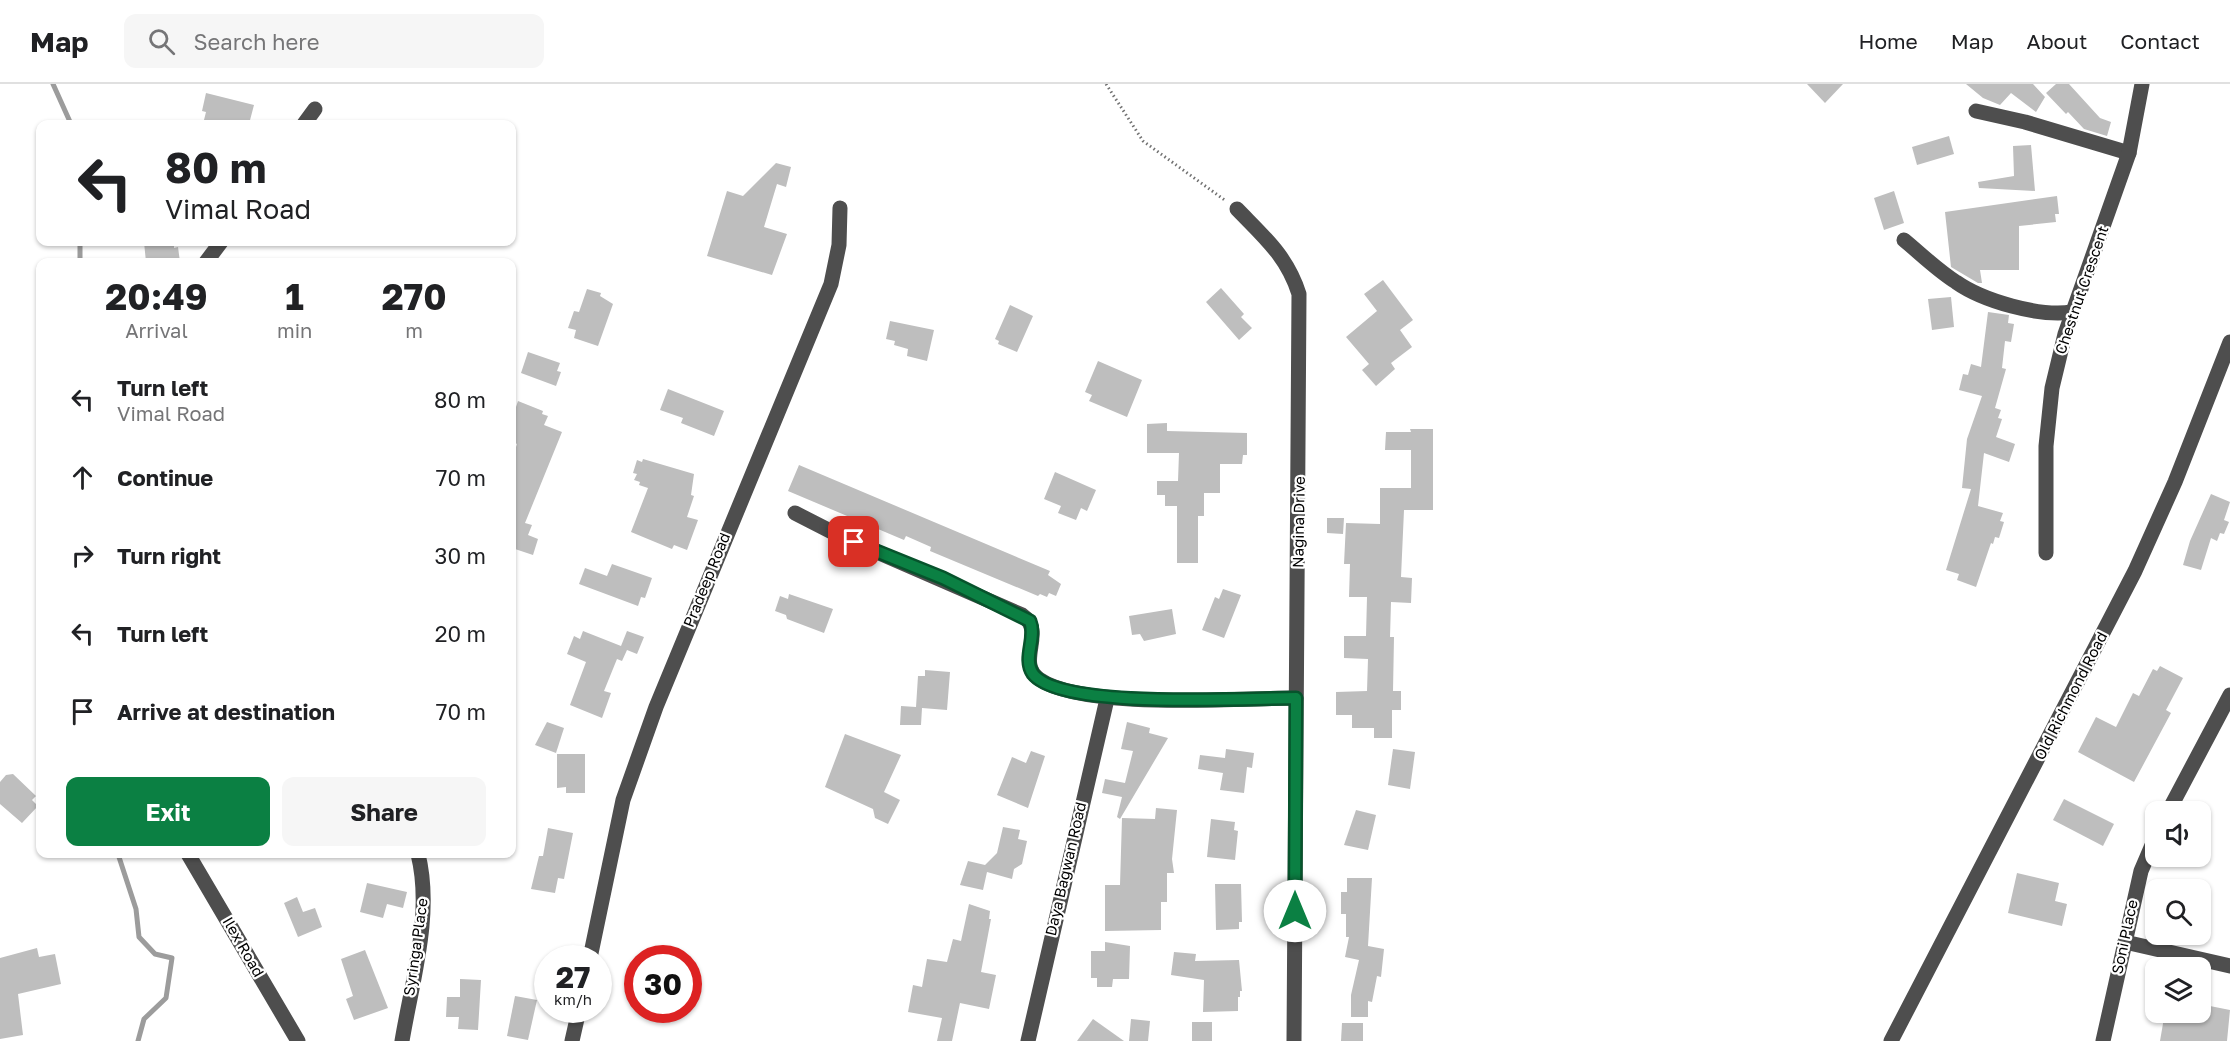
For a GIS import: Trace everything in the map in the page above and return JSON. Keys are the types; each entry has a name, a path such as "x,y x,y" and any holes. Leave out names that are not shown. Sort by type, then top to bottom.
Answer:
{"street":[{"name":"Chestnut Crescent","path":"2137,84 2138,103"},
{"name":"Chestnut Crescent","path":"2046,553 2046,446 2052,388 2073,312 2129,153 2142,84"},
{"path":"307,120 315,109"},
{"path":"1976,111 2025,122 2129,153"},
{"name":"Pradeep Road","path":"593,945 623,800 656,707 831,284 838,246 840,208"},
{"name":"Nagina Drive","path":"1237,209 1282,256 1292,272 1299,294 1294,1041"},
{"path":"1905,240 1957,283 1976,292 2045,313 2073,312"},
{"name":"Old Richmond Road","path":"1891,1041 2135,571 2175,482 2230,342"},
{"path":"795,513 836,534 1022,615 1030,621 1033,628 1029,659 1034,674 1056,687 1107,699 1296,698"},
{"path":"2174,801 2230,695"},
{"name":"Daya Bagwan Road","path":"1028,1041 1107,699"},
{"name":"Ilex Road","path":"190,858 298,1041"},
{"name":"Syringa Place","path":"402,1041 424,909 424,881 419,858"},
{"name":"Soni Place","path":"2103,1041 2140,871 2145,860"},
{"path":"2125,942 2230,966"},
{"path":"572,1041 576,1023"}],"path":[{"path":"1106,84 1143,141 1237,209"}],"building":[{"path":"1807,84 1843,84 1825,103"},
{"path":"1966,84 2033,84 2045,97 2036,112 2011,93 2000,105 1983,98"},
{"path":"2056,84 2069,84 2100,118 2111,122 2107,136 2084,129 2068,112 2066,114 2046,93"},
{"path":"206,93 254,105 250,120 204,120 206,112 202,111"},
{"path":"1949,136 1954,154 1917,165 1912,147"},
{"path":"2031,145 2035,191 1979,188 1978,182 2014,176 2013,146"},
{"path":"776,163 791,167 786,187 777,184 764,227 787,234 772,275 707,256 727,191 743,196"},
{"path":"1894,191 1904,223 1884,230 1874,198"},
{"path":"2057,196 2059,214 2055,214 2056,222 2019,226 2019,270 1980,270 1982,283 1978,283 1951,267 1945,212"},
{"path":"144,246 178,247 179,258 146,258"},
{"path":"1383,280 1413,320 1400,330 1412,347 1391,363 1395,369 1376,386 1362,370 1369,364 1346,337 1377,311 1364,294"},
{"path":"1221,288 1244,314 1241,317 1252,328 1239,340 1206,302"},
{"path":"587,289 601,293 600,296 613,304 598,346 574,338 576,330 568,328 574,311 579,312"},
{"path":"1951,297 1954,327 1932,330 1928,299"},
{"path":"1010,305 1033,316 1017,352 998,344 999,341 995,339"},
{"path":"1988,312 2009,315 2008,323 2014,324 2011,342 2005,341 2002,368 2006,369 1995,408 2001,410 1998,418 2002,419 1996,437 2015,444 2009,462 1984,453 1978,506 2003,513 2000,521 2004,522 1999,538 1995,537 1993,544 1991,543 1976,587 1957,580 1959,574 1946,570 1971,489 1962,488 1967,439 1982,396 1959,390 1963,374 1968,375 1971,364 1981,367"},
{"path":"890,321 934,330 927,361 907,356 908,349 894,345 895,341 886,339"},
{"path":"528,352 560,363 557,371 561,372 556,386 521,373"},
{"path":"1098,361 1142,380 1127,417 1089,401 1092,395 1085,392"},
{"path":"668,389 724,411 714,436 681,423 683,418 660,410"},
{"path":"518,401 543,411 542,414 548,416 544,425 562,432 525,523 532,525 528,535 538,539 533,555 516,549 516,407"},
{"path":"1167,423 1167,431 1247,433 1247,455 1243,455 1242,464 1220,464 1220,493 1204,493 1204,516 1198,516 1198,563 1177,563 1177,506 1165,506 1165,495 1157,495 1157,481 1178,481 1179,453 1147,453 1147,424"},
{"path":"1410,429 1433,429 1433,510 1404,510 1401,577 1412,578 1411,603 1391,602 1390,637 1394,637 1393,691 1401,691 1401,710 1392,710 1392,738 1374,738 1374,728 1352,728 1352,715 1336,715 1336,692 1367,691 1368,659 1344,658 1344,636 1366,636 1367,597 1349,597 1350,564 1344,564 1346,523 1380,524 1380,488 1411,488 1411,450 1385,450 1386,432 1411,432"},
{"path":"643,459 694,474 691,495 694,496 687,517 698,520 687,550 674,545 672,549 631,532 648,488 639,485 640,482 634,480 637,474 633,473 637,460 642,462"},
{"path":"799,465 1050,571 1048,575 1061,584 1056,596 1049,593 1047,597 1040,594 1038,596 930,551 931,547 906,536 904,540 788,491"},
{"path":"1055,472 1096,490 1087,511 1081,508 1076,520 1058,513 1061,506 1044,499"},
{"path":"2211,494 2230,502 2224,520 2229,522 2224,534 2220,533 2217,541 2211,538 2201,570 2183,565 2190,541"},
{"path":"1327,518 1344,518 1343,534 1327,533"},
{"path":"612,564 652,578 645,598 641,597 638,606 579,584 585,568 607,576"},
{"path":"1223,589 1241,595 1224,638 1202,630 1215,597 1219,599"},
{"path":"789,594 833,609 824,633 787,619 786,615 775,611 780,596 788,599"},
{"path":"1172,609 1176,634 1144,641 1140,634 1132,635 1129,616"},
{"path":"583,631 621,646 627,631 644,637 637,654 627,650 622,661 617,659 604,691 611,693 602,718 570,705 586,662 567,654 574,636 580,639"},
{"path":"2160,666 2183,678 2166,710 2171,713 2134,782 2078,752 2096,717 2116,727 2133,693 2139,696 2153,669 2157,671"},
{"path":"925,670 950,672 947,710 922,708 921,725 900,725 901,706 916,707 918,676 925,676"},
{"path":"547,722 564,728 556,753 535,745"},
{"path":"1127,722 1150,728 1149,733 1168,738 1120,819 1117,817 1122,797 1102,793 1105,779 1125,783 1133,751 1121,749"},
{"path":"845,734 901,755 884,792 900,800 888,824 875,818 873,809 825,787"},
{"path":"1226,749 1254,753 1252,768 1247,767 1244,793 1220,790 1223,773 1198,769 1200,755 1225,758"},
{"path":"1393,749 1415,752 1410,789 1388,785"},
{"path":"1031,751 1045,756 1028,808 997,795 1012,757 1026,763"},
{"path":"557,754 585,754 585,793 566,793 566,787 557,788"},
{"path":"13,774 36,796 32,800 36,804 36,808 22,823 0,804 0,782 6,775"},
{"path":"2064,799 2114,824 2103,846 2053,820"},
{"path":"1156,808 1177,810 1172,859 1174,873 1167,873 1167,902 1161,902 1161,930 1105,931 1105,885 1120,885 1122,818 1155,819"},
{"path":"1356,810 1376,815 1368,850 1344,845"},
{"path":"1211,819 1235,822 1234,830 1238,831 1235,860 1207,857"},
{"path":"1003,827 1020,830 1018,839 1027,841 1022,864 1014,869 1012,879 987,872 983,890 960,885 968,861 985,865 997,853"},
{"path":"548,828 573,833 564,879 558,878 555,893 531,889 539,856 543,856"},
{"path":"2017,873 2059,883 2055,901 2067,904 2062,926 2008,913"},
{"path":"1347,878 1372,878 1368,946 1384,949 1381,977 1377,976 1372,1002 1368,1001 1368,1017 1351,1017 1351,995 1359,960 1345,957 1349,937 1346,937 1346,914 1341,914 1341,892 1347,892"},
{"path":"367,883 407,892 403,908 387,904 383,918 360,912"},
{"path":"1215,884 1241,884 1242,922 1239,922 1239,929 1216,930"},
{"path":"297,897 303,912 315,908 322,927 298,937 284,903"},
{"path":"969,904 990,911 989,919 991,919 981,972 996,975 989,1009 960,1003 952,1041 937,1041 942,1018 908,1012 913,985 922,987 927,959 947,962 953,939 961,941"},
{"path":"1105,942 1130,946 1129,979 1113,979 1112,987 1097,987 1097,978 1091,978 1091,951 1105,951"},
{"path":"37,948 39,957 55,954 61,984 18,994 23,1035 0,1039 0,958"},
{"path":"365,950 388,1008 354,1020 346,999 353,996 341,959"},
{"path":"1174,952 1196,954 1195,961 1239,960 1242,991 1238,997 1238,1011 1203,1012 1204,980 1171,975"},
{"path":"460,979 481,980 478,1030 458,1029 459,1017 446,1017 447,997 460,997"},
{"path":"515,996 534,999 534,1013 528,1040 507,1036"},
{"path":"2211,1006 2230,1010 2227,1041 2160,1041 2163,1023 2211,1023"},
{"path":"1093,1019 1124,1041 1077,1041"},
{"path":"1131,1019 1150,1021 1148,1041 1129,1041"},
{"path":"1192,1022 1212,1022 1212,1041 1192,1041"},
{"path":"1342,1023 1363,1023 1363,1041 1341,1041"}],"waterway":[{"path":"53,84 69,120"},
{"path":"80,246 80,258"},
{"path":"119,858 136,909 139,937 155,954 172,958 166,998 144,1019 138,1041"}],"route":[{"path":"854,542 943,578 1022,615 1030,621 1033,628 1034,635 1029,659 1034,674 1049,685 1063,690 1107,699 1296,698 1295,911"}]}
